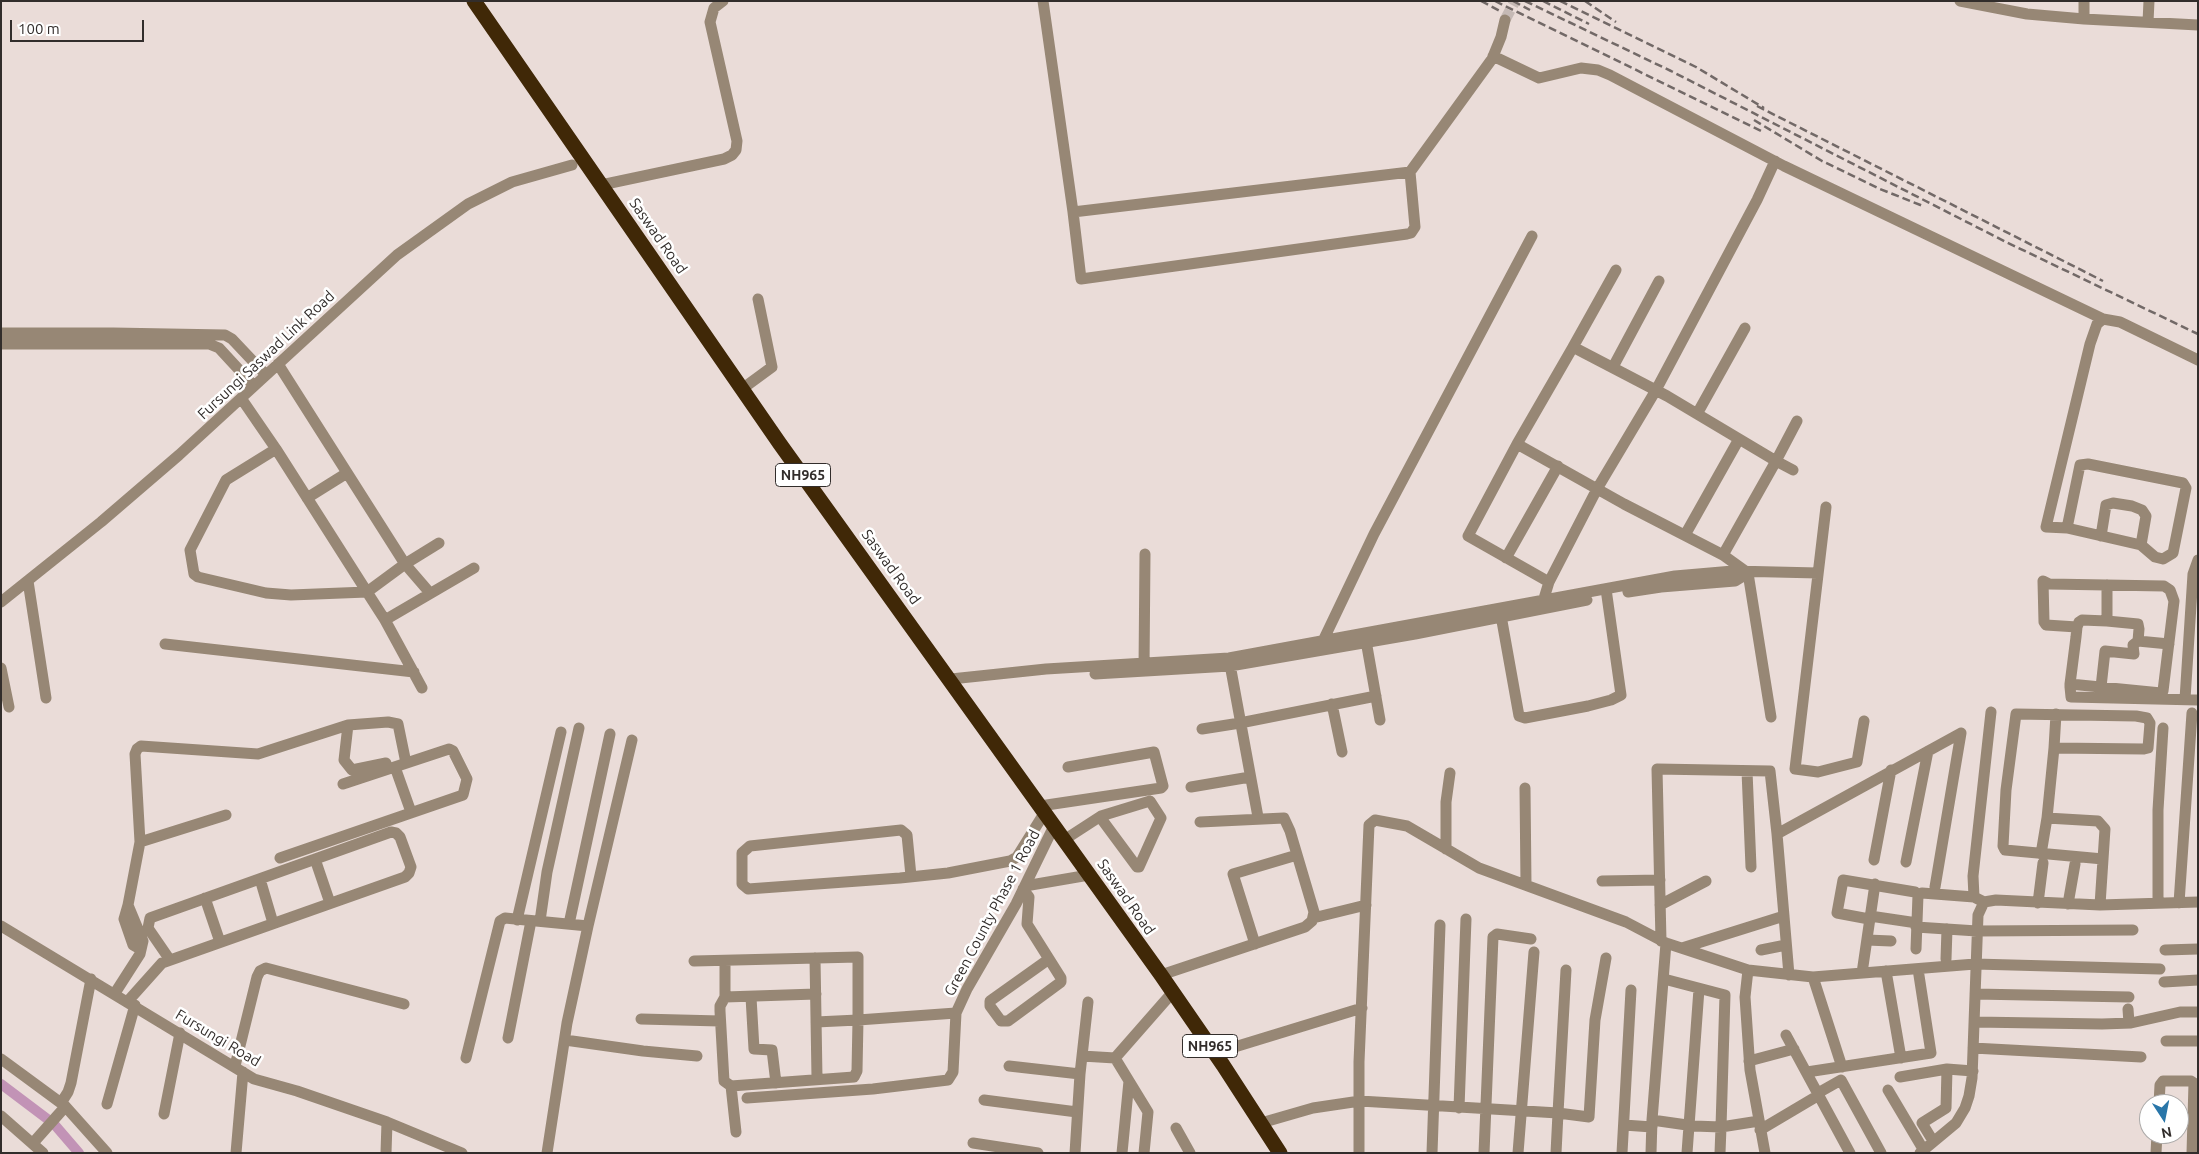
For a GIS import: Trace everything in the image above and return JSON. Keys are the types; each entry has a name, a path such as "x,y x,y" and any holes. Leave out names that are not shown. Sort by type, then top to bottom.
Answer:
{"highway":[{"name":"Saswad Road","path":"474,1 742,389 1161,975 1215,1053 1280,1153"}],"street":[{"path":"601,185 724,159 732,155 736,150 737,142 710,22 714,8 723,1"},
{"path":"1042,1 1081,279 1412,233 1415,227 1410,172 1493,56 1506,20"},
{"path":"2084,1 2084,19"},
{"path":"2148,22 2149,1"},
{"path":"1967,2 2011,6 2084,19 2198,25"},
{"path":"1493,56 1539,78 1581,68 1598,70 1775,161 2103,319 2120,322 2198,360"},
{"path":"1542,604 1550,582 1597,489 1656,390 1758,200 1775,161"},
{"name":"Fursungi Saswad Link Road","path":"1,602 101,522 241,398 397,255 468,204 512,182 572,165"},
{"path":"1073,212 1410,172"},
{"path":"1321,645 1374,534 1532,236"},
{"path":"1550,582 1468,536 1517,444 1616,270"},
{"path":"1613,368 1659,281"},
{"path":"742,389 772,367 758,299"},
{"path":"2067,528 2080,465 2088,464 2183,483 2186,488 2173,553 2163,559 2155,557 2141,545 2067,528 2046,527 2090,344 2097,324 2103,319"},
{"path":"1697,414 1745,328"},
{"path":"1,333 119,333 225,336 232,339 266,375"},
{"path":"1,344 209,344 219,348 254,386"},
{"path":"1573,347 1656,390 1793,470"},
{"path":"278,364 405,564 430,593"},
{"path":"241,398 385,620 422,688"},
{"path":"1723,555 1797,421"},
{"path":"1685,535 1739,439"},
{"path":"1517,444 1597,489 1723,555 1748,573 1771,717"},
{"path":"276,450 226,480 190,550 193,562 192,570 198,577 273,594 367,592 405,564 439,543"},
{"path":"1506,558 1558,466"},
{"path":"307,498 347,473"},
{"path":"2101,536 2106,505 2113,503 2132,506 2142,510 2146,516 2141,545"},
{"path":"1826,507 1795,769 1818,772 1857,762 1860,758 1864,721"},
{"path":"1144,554 1144,667"},
{"path":"2185,695 2193,650 2193,574 2198,560"},
{"path":"385,620 474,568"},
{"path":"953,683 1229,662 1607,592 1735,581 1748,573 1818,573"},
{"path":"28,581 46,698"},
{"path":"2070,684 2160,693 2163,691 2174,601 2170,590 2164,586 2049,584 2043,581 2044,622 2046,625 2077,627"},
{"path":"2107,585 2107,621"},
{"path":"1500,613 1520,716 1525,718 1611,700 1621,695 1607,592"},
{"path":"2138,642 2138,624 2082,620 2079,622 2070,684 2071,697 2185,695 2198,692"},
{"path":"1365,638 1380,720"},
{"path":"2101,687 2105,651 2134,654 2133,645 2138,642 2169,644"},
{"path":"165,644 414,672"},
{"path":"1229,662 1258,817"},
{"path":"1,668 9,707"},
{"path":"2185,695 2198,700"},
{"path":"1202,728 1240,723 1376,696"},
{"path":"1332,704 1342,752"},
{"path":"1888,1090 1922,1151 1956,1123 1965,1108 1972,1071 1979,900 1973,876 1977,825 1991,712"},
{"path":"2054,748 2148,748 2150,723 2147,718 2136,716 2016,714 2006,790 2003,846 2005,850 2042,858 2103,859"},
{"path":"2038,903 2056,714"},
{"path":"2179,903 2192,714"},
{"path":"115,993 140,954 140,949 133,945 124,919 140,842 135,754 137,749 141,746 258,754 348,725 388,722 398,724 406,761"},
{"path":"280,858 463,795 467,779 453,751 449,749 406,761 352,770 344,760 348,725"},
{"path":"508,1038 579,728"},
{"path":"2158,903 2158,810 2163,728"},
{"path":"517,920 561,732"},
{"path":"1777,834 1960,733 1935,887"},
{"path":"569,924 610,734"},
{"path":"546,1153 564,1040 588,926 632,740"},
{"path":"1906,862 1928,751"},
{"path":"911,876 907,835 901,830 750,846 742,853 742,884 748,889 911,876 948,873 1010,861 1017,857 1043,809 1161,788 1163,786 1154,752 1108,758 1068,767"},
{"path":"343,784 394,767 406,761"},
{"path":"394,767 411,812"},
{"path":"1652,1153 1652,1123 1664,979 1664,942 1660,905 1657,769 1770,771 1788,975"},
{"path":"1874,860 1891,770"},
{"path":"1747,771 1751,867"},
{"path":"1446,849 1446,802 1450,773"},
{"path":"1191,787 1250,777"},
{"path":"1525,788 1526,884"},
{"path":"1064,840 1100,817 1149,801 1152,802 1161,818 1139,867 1137,867 1100,817"},
{"path":"140,842 226,815"},
{"path":"1161,975 1305,927 1314,912 1284,818 1200,822"},
{"path":"2047,818 2098,821 2103,825 2105,829 2100,904"},
{"path":"1359,1153 1359,1062 1369,825 1371,821 1375,820 1407,826 1479,868 1626,922 1664,942 1748,970 1812,977 1975,964 2160,969"},
{"name":"Green County Phase 1 Road","path":"956,1013 967,989 1024,888 1054,826"},
{"path":"107,1104 131,1003 156,969 170,960 405,877 410,872 411,867 400,837 396,833 390,832 150,918 148,928 170,960"},
{"path":"1255,944 1233,874 1297,855"},
{"path":"315,859 330,904"},
{"path":"2068,904 2075,864"},
{"path":"1048,959 990,1001 990,1006 1001,1021 1008,1021 1060,985 1061,978 1027,924 1029,897 1024,888 1089,875"},
{"path":"260,879 274,923"},
{"path":"1602,881 1660,880"},
{"path":"1916,950 1916,925 1917,893 1875,884 1843,880 1838,913 1916,925 1977,931 2133,930"},
{"path":"1660,905 1706,881"},
{"path":"1862,973 1875,884"},
{"path":"1922,893 1979,900 2068,904 2198,902"},
{"path":"204,898 220,942"},
{"path":"1312,918 1366,905"},
{"path":"1682,948 1784,916"},
{"path":"466,1058 500,921 505,918 588,926"},
{"path":"1459,1108 1466,919"},
{"path":"1432,1153 1432,1104 1440,925"},
{"name":"Fursungi Road","path":"1,926 91,978 254,1079 297,1091 387,1122 462,1153"},
{"path":"1946,959 1947,929"},
{"path":"1484,1153 1493,937 1496,934 1532,939"},
{"path":"1866,940 1891,941"},
{"path":"1761,950 1786,945"},
{"path":"2165,950 2198,949"},
{"path":"1518,1153 1534,952"},
{"path":"694,961 858,957 856,1076 731,1086"},
{"path":"815,958 817,1078"},
{"path":"1261,1123 1313,1108 1360,1100 1558,1113 1589,1117 1595,1020 1606,958"},
{"path":"726,961 725,998 720,1006 723,1079 731,1086 736,1132"},
{"path":"236,1153 239,1069 257,977 260,971 266,968 404,1004"},
{"path":"1807,1072 1931,1053 1918,969"},
{"path":"1556,1153 1566,970"},
{"path":"1748,970 1745,996 1749,1061 1765,1153"},
{"path":"1886,971 1901,1058"},
{"path":"1812,977 1842,1067"},
{"path":"34,1141 62,1107 68,1092 91,978"},
{"path":"1664,979 1725,995 1720,1153"},
{"path":"2164,982 2198,980"},
{"path":"1687,1153 1699,989"},
{"path":"1622,1153 1631,990"},
{"path":"1115,1058 1172,993"},
{"path":"725,998 816,994"},
{"path":"1975,994 2129,997"},
{"path":"751,997 754,1049 772,1050 776,1083"},
{"path":"1075,1153 1080,1074 1088,1002"},
{"path":"1215,1053 1362,1008"},
{"path":"2128,1009 2129,1023"},
{"path":"1974,1022 2068,1025 2129,1023 2180,1012 2198,1012"},
{"path":"747,1098 873,1089 948,1080 953,1072 956,1013 816,1022"},
{"path":"641,1019 720,1021"},
{"path":"164,1114 180,1033"},
{"path":"1786,1035 1850,1153"},
{"path":"564,1040 697,1056"},
{"path":"2166,1041 2198,1041"},
{"path":"1973,1048 2141,1057"},
{"path":"1749,1061 1794,1049"},
{"path":"1082,1056 1115,1058"},
{"path":"1115,1058 1148,1112 1144,1153"},
{"path":"1,1059 62,1107 107,1153"},
{"path":"1009,1066 1080,1074"},
{"path":"1900,1077 1947,1069 1972,1071"},
{"path":"1934,1141 1922,1123 1946,1108 1947,1069"},
{"path":"1624,1124 1689,1124 1722,1127 1760,1125 1819,1094 1841,1080 1881,1153"},
{"path":"2160,1094 2160,1085 2164,1080 2191,1081 2194,1083 2192,1153"},
{"path":"1122,1153 1129,1081"},
{"path":"984,1100 1077,1112"},
{"path":"1,1116 34,1141 43,1153"},
{"path":"386,1153 387,1122"},
{"path":"1176,1128 1190,1153"},
{"path":"973,1143 1038,1153"}],"waterway":[{"path":"1,1084 54,1124 79,1153"}],"tunnel":[{"path":"1505,20 1515,1"}],"railway":[{"path":"1481,1 1502,12"},
{"path":"1495,1 1761,131"},
{"path":"1513,1 1530,10"},
{"path":"1525,1 1671,71 2006,242 2198,334"},
{"path":"1543,1 1589,24"},
{"path":"1560,1 1696,67 1764,108"},
{"path":"1585,1 1616,22"},
{"path":"1757,106 2103,281"},
{"path":"1754,120 1822,161 1880,189 1923,206"}]}
